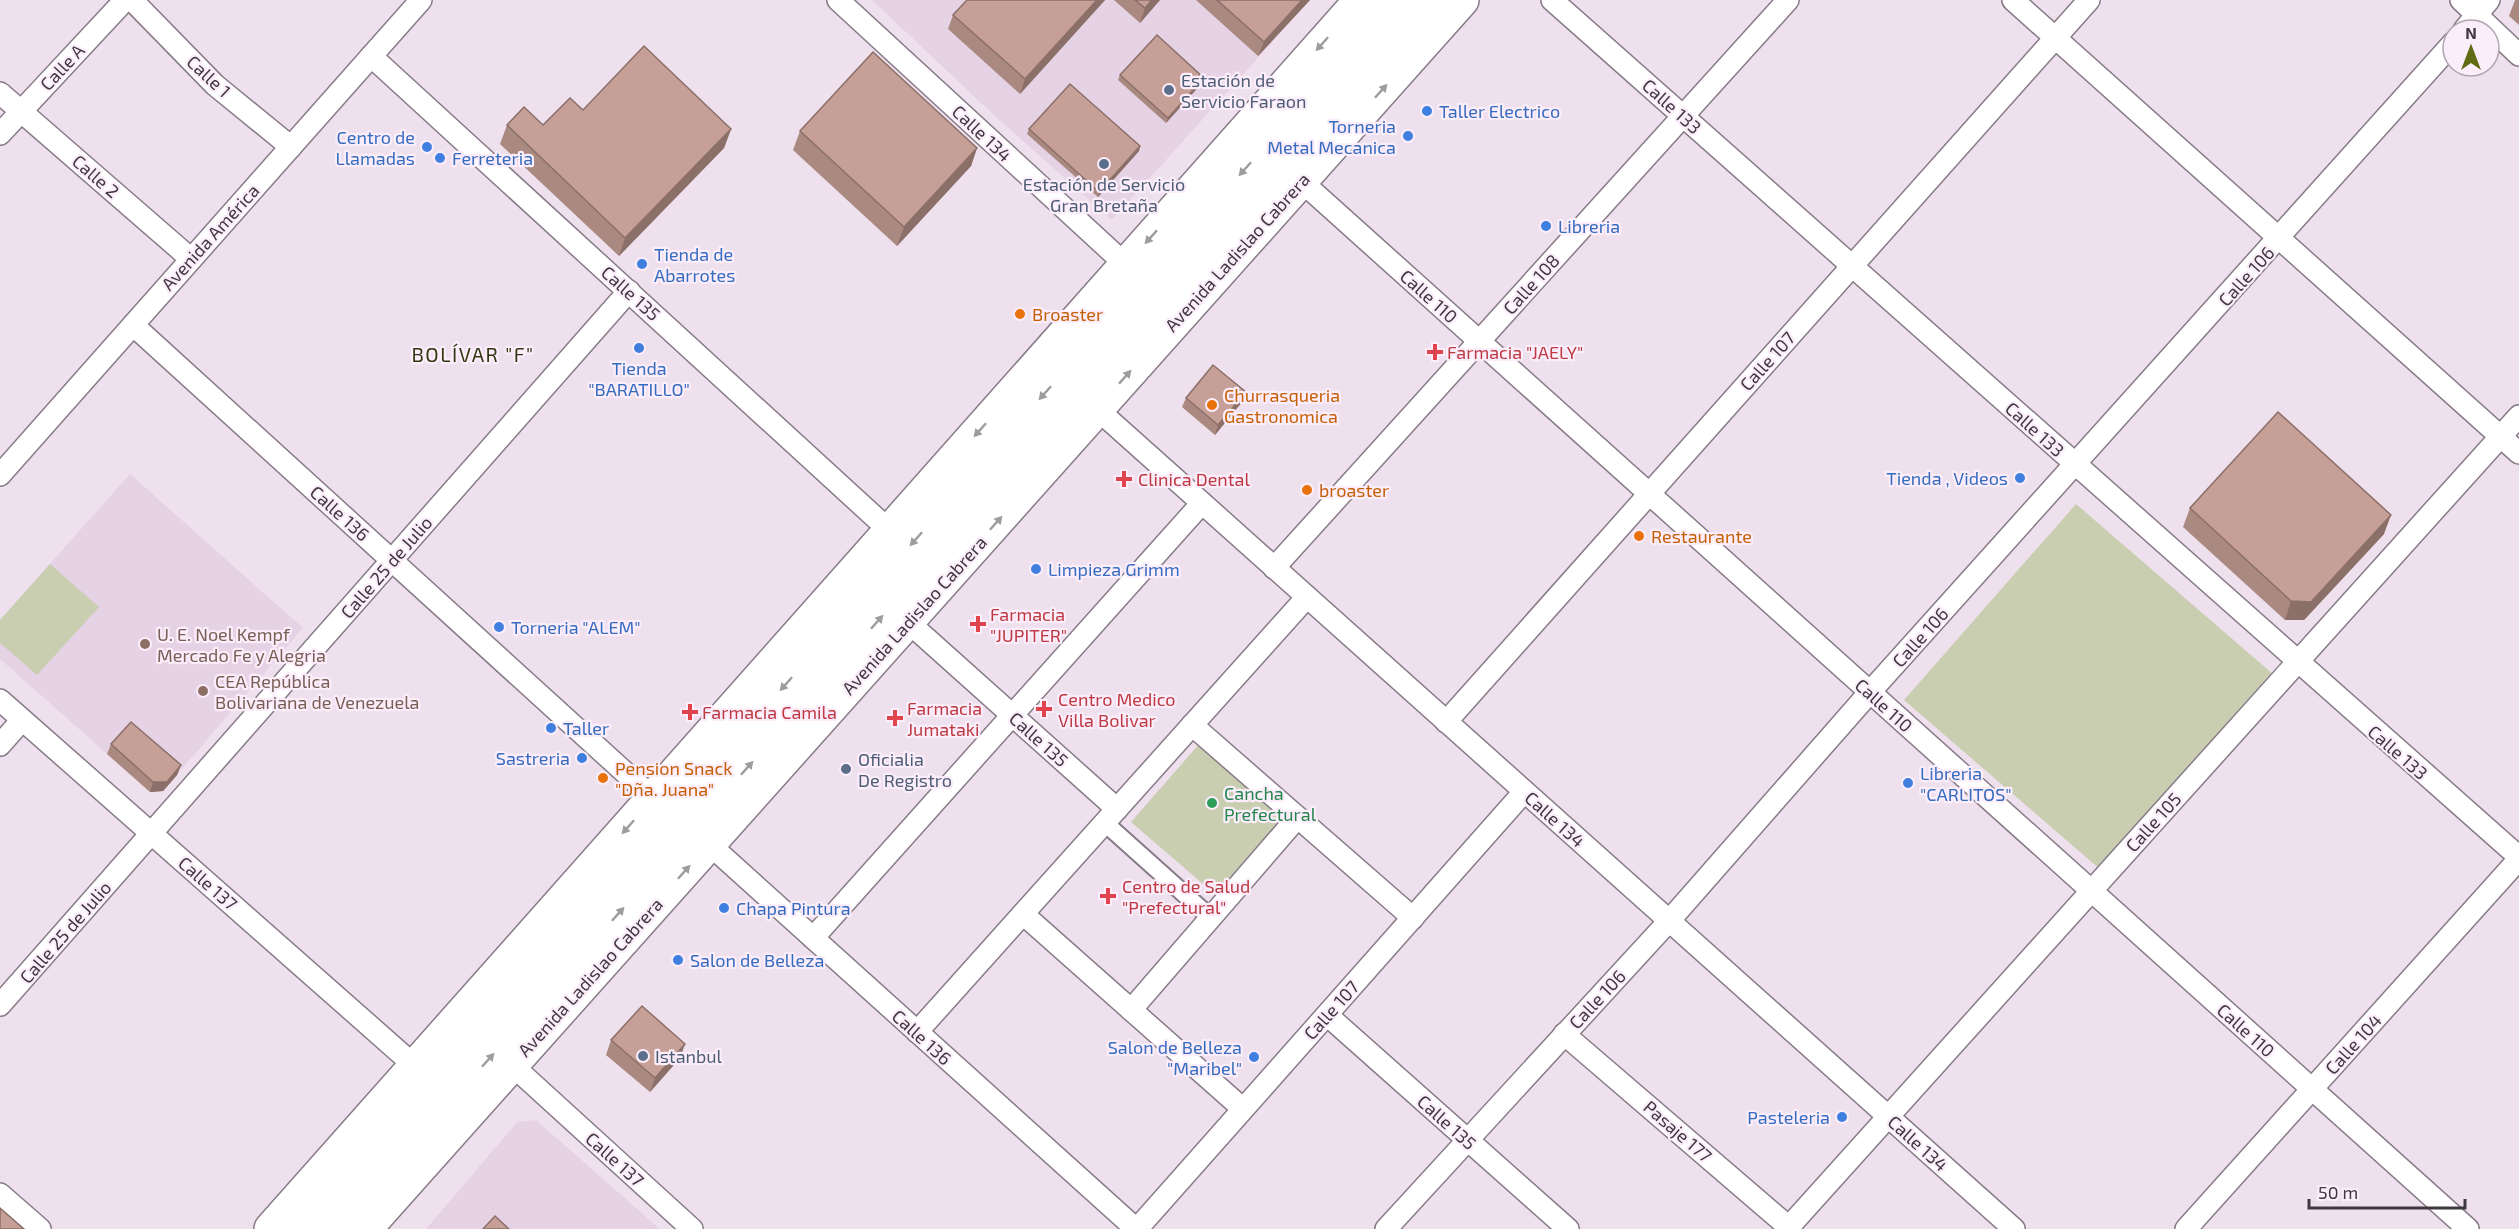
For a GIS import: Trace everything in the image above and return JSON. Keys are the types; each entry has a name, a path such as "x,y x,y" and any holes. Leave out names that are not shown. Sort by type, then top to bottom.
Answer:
{"main road":[{"path":"271,1229 1361,0"},
{"path":"300,1229 1396,0"},
{"name":"Avenida Ladislao Cabrera","path":"338,1229 1429,0"},
{"name":"Avenida Ladislao Cabrera","path":"365,1229 1462,0"}],"street":[{"name":"Calle A","path":"0,134 125,0"},
{"name":"Calle 1","path":"132,0 215,85 291,147"},
{"name":"Avenida América","path":"0,475 421,0"},
{"name":"Calle 134","path":"838,0 1126,265"},
{"name":"Calle 133","path":"1552,0 2519,858"},
{"name":"Calle 108","path":"1274,568 1788,0"},
{"path":"2013,0 2519,453"},
{"name":"Calle 107","path":"1446,722 2089,0"},
{"path":"2461,0 2519,55"},
{"name":"Calle 135","path":"371,56 890,531"},
{"name":"Calle 106","path":"1386,1229 1669,921 1870,692 2441,57"},
{"name":"Calle 2","path":"0,93 191,259"},
{"name":"Calle 110","path":"1300,181 2468,1229"},
{"name":"Calle 25 de Julio","path":"0,1005 629,291"},
{"name":"Calle 136","path":"133,325 653,798"},
{"name":"Calle 134","path":"1097,409 2014,1229"},
{"name":"Calle 105","path":"1789,1228 2519,416"},
{"path":"813,938 1014,716 1202,503"},
{"path":"917,1032 1307,597"},
{"name":"Calle 135","path":"908,621 1014,716 1211,918"},
{"name":"Calle 137","path":"0,700 415,1066"},
{"path":"0,745 22,720"},
{"path":"1192,725 1413,918"},
{"name":"Calle 107","path":"1136,1229 1524,792"},
{"path":"1131,1010 1296,818"},
{"name":"Calle 136","path":"709,844 1136,1229"},
{"name":"Calle 104","path":"2186,1229 2519,858"},
{"path":"1023,914 1243,1109"},
{"name":"Calle 135","path":"1327,1015 1568,1229"},
{"name":"Pasaje 177","path":"1564,1034 1789,1228"},
{"name":"Calle 137","path":"512,1065 692,1229"},
{"path":"0,1194 40,1229"}],"shaded area":[{"path":"872,0 1310,0 1112,220 997,118"},
{"name":"U. E. Noel Kempf Mercado Fe y Alegria","path":"130,474 303,628 163,791 150,792 0,659 0,620"},
{"path":"536,1120 660,1229 426,1229 517,1122"}],"green space":[{"path":"2076,504 2274,675 2102,871 1904,700"},
{"path":"50,564 99,607 37,675 0,643 0,620"},
{"path":"1200,743 1286,817 1217,896 1131,822"}],"building":[{"path":"967,0 1097,0 1025,79 953,15"},
{"path":"1135,0 1152,0 1145,8"},
{"path":"1217,0 1302,0 1264,42"},
{"path":"1157,35 1204,78 1168,118 1120,75"},
{"path":"644,46 731,129 625,238 507,125 524,107 543,125 570,98 583,110"},
{"path":"873,52 977,148 904,227 800,131"},
{"path":"1070,84 1140,146 1099,192 1029,129"},
{"name":"Churrasqueria Gastronomica","path":"1213,365 1246,392 1218,425 1186,398"},
{"path":"2278,412 2391,515 2311,602 2291,601 2190,508"},
{"path":"131,722 181,765 167,782 153,782 111,744"},
{"name":"Istanbul","path":"642,1006 685,1044 655,1078 611,1040"},
{"path":"0,1208 24,1229 0,1229"},
{"path":"495,1216 509,1229 483,1229"}],"place":[{"name":"Estación de Servicio Faraon","path":"1169,90"},
{"name":"Taller Electrico","path":"1427,111"},
{"name":"Torneria Metal Mecanica","path":"1408,136"},
{"name":"Centro de Llamadas","path":"427,147"},
{"name":"Ferreteria","path":"440,158"},
{"name":"Estación de Servicio Gran Bretaña","path":"1104,164"},
{"name":"Libreria","path":"1546,226"},
{"name":"Tienda de Abarrotes","path":"642,264"},
{"name":"Broaster","path":"1020,314"},
{"name":"Tienda \"BARATILLO\"","path":"639,348"},
{"name":"Farmacia \"JAELY\"","path":"1435,352"},
{"name":"Churrasqueria Gastronomica","path":"1212,405"},
{"name":"Tienda , Videos","path":"2020,478"},
{"name":"Clinica Dental","path":"1124,479"},
{"name":"broaster","path":"1307,490"},
{"name":"Restaurante","path":"1639,536"},
{"name":"Limpieza Grimm","path":"1036,569"},
{"name":"Farmacia \"JUPITER\"","path":"978,624"},
{"name":"Torneria \"ALEM\"","path":"499,627"},
{"name":"U. E. Noel Kempf Mercado Fe y Alegria","path":"145,644"},
{"name":"CEA República Bolivariana de Venezuela","path":"203,691"},
{"name":"Centro Medico Villa Bolivar","path":"1044,709"},
{"name":"Farmacia Camila","path":"690,712"},
{"name":"Farmacia Jumataki","path":"895,718"},
{"name":"Taller","path":"551,728"},
{"name":"Sastreria","path":"582,758"},
{"name":"Oficialia De Registro","path":"846,769"},
{"name":"Pension Snack \"Dña. Juana\"","path":"603,778"},
{"name":"Libreria \"CARLITOS\"","path":"1908,783"},
{"name":"Cancha Prefectural","path":"1212,803"},
{"name":"Centro de Salud \"Prefectural\"","path":"1108,896"},
{"name":"Chapa Pintura","path":"724,908"},
{"name":"Salon de Belleza","path":"678,960"},
{"name":"Istanbul","path":"643,1056"},
{"name":"Salon de Belleza \"Maribel\"","path":"1254,1057"},
{"name":"Pasteleria","path":"1842,1117"}],"district":[{"name":"BOLÍVAR \"F\"","path":"473,354"}]}
